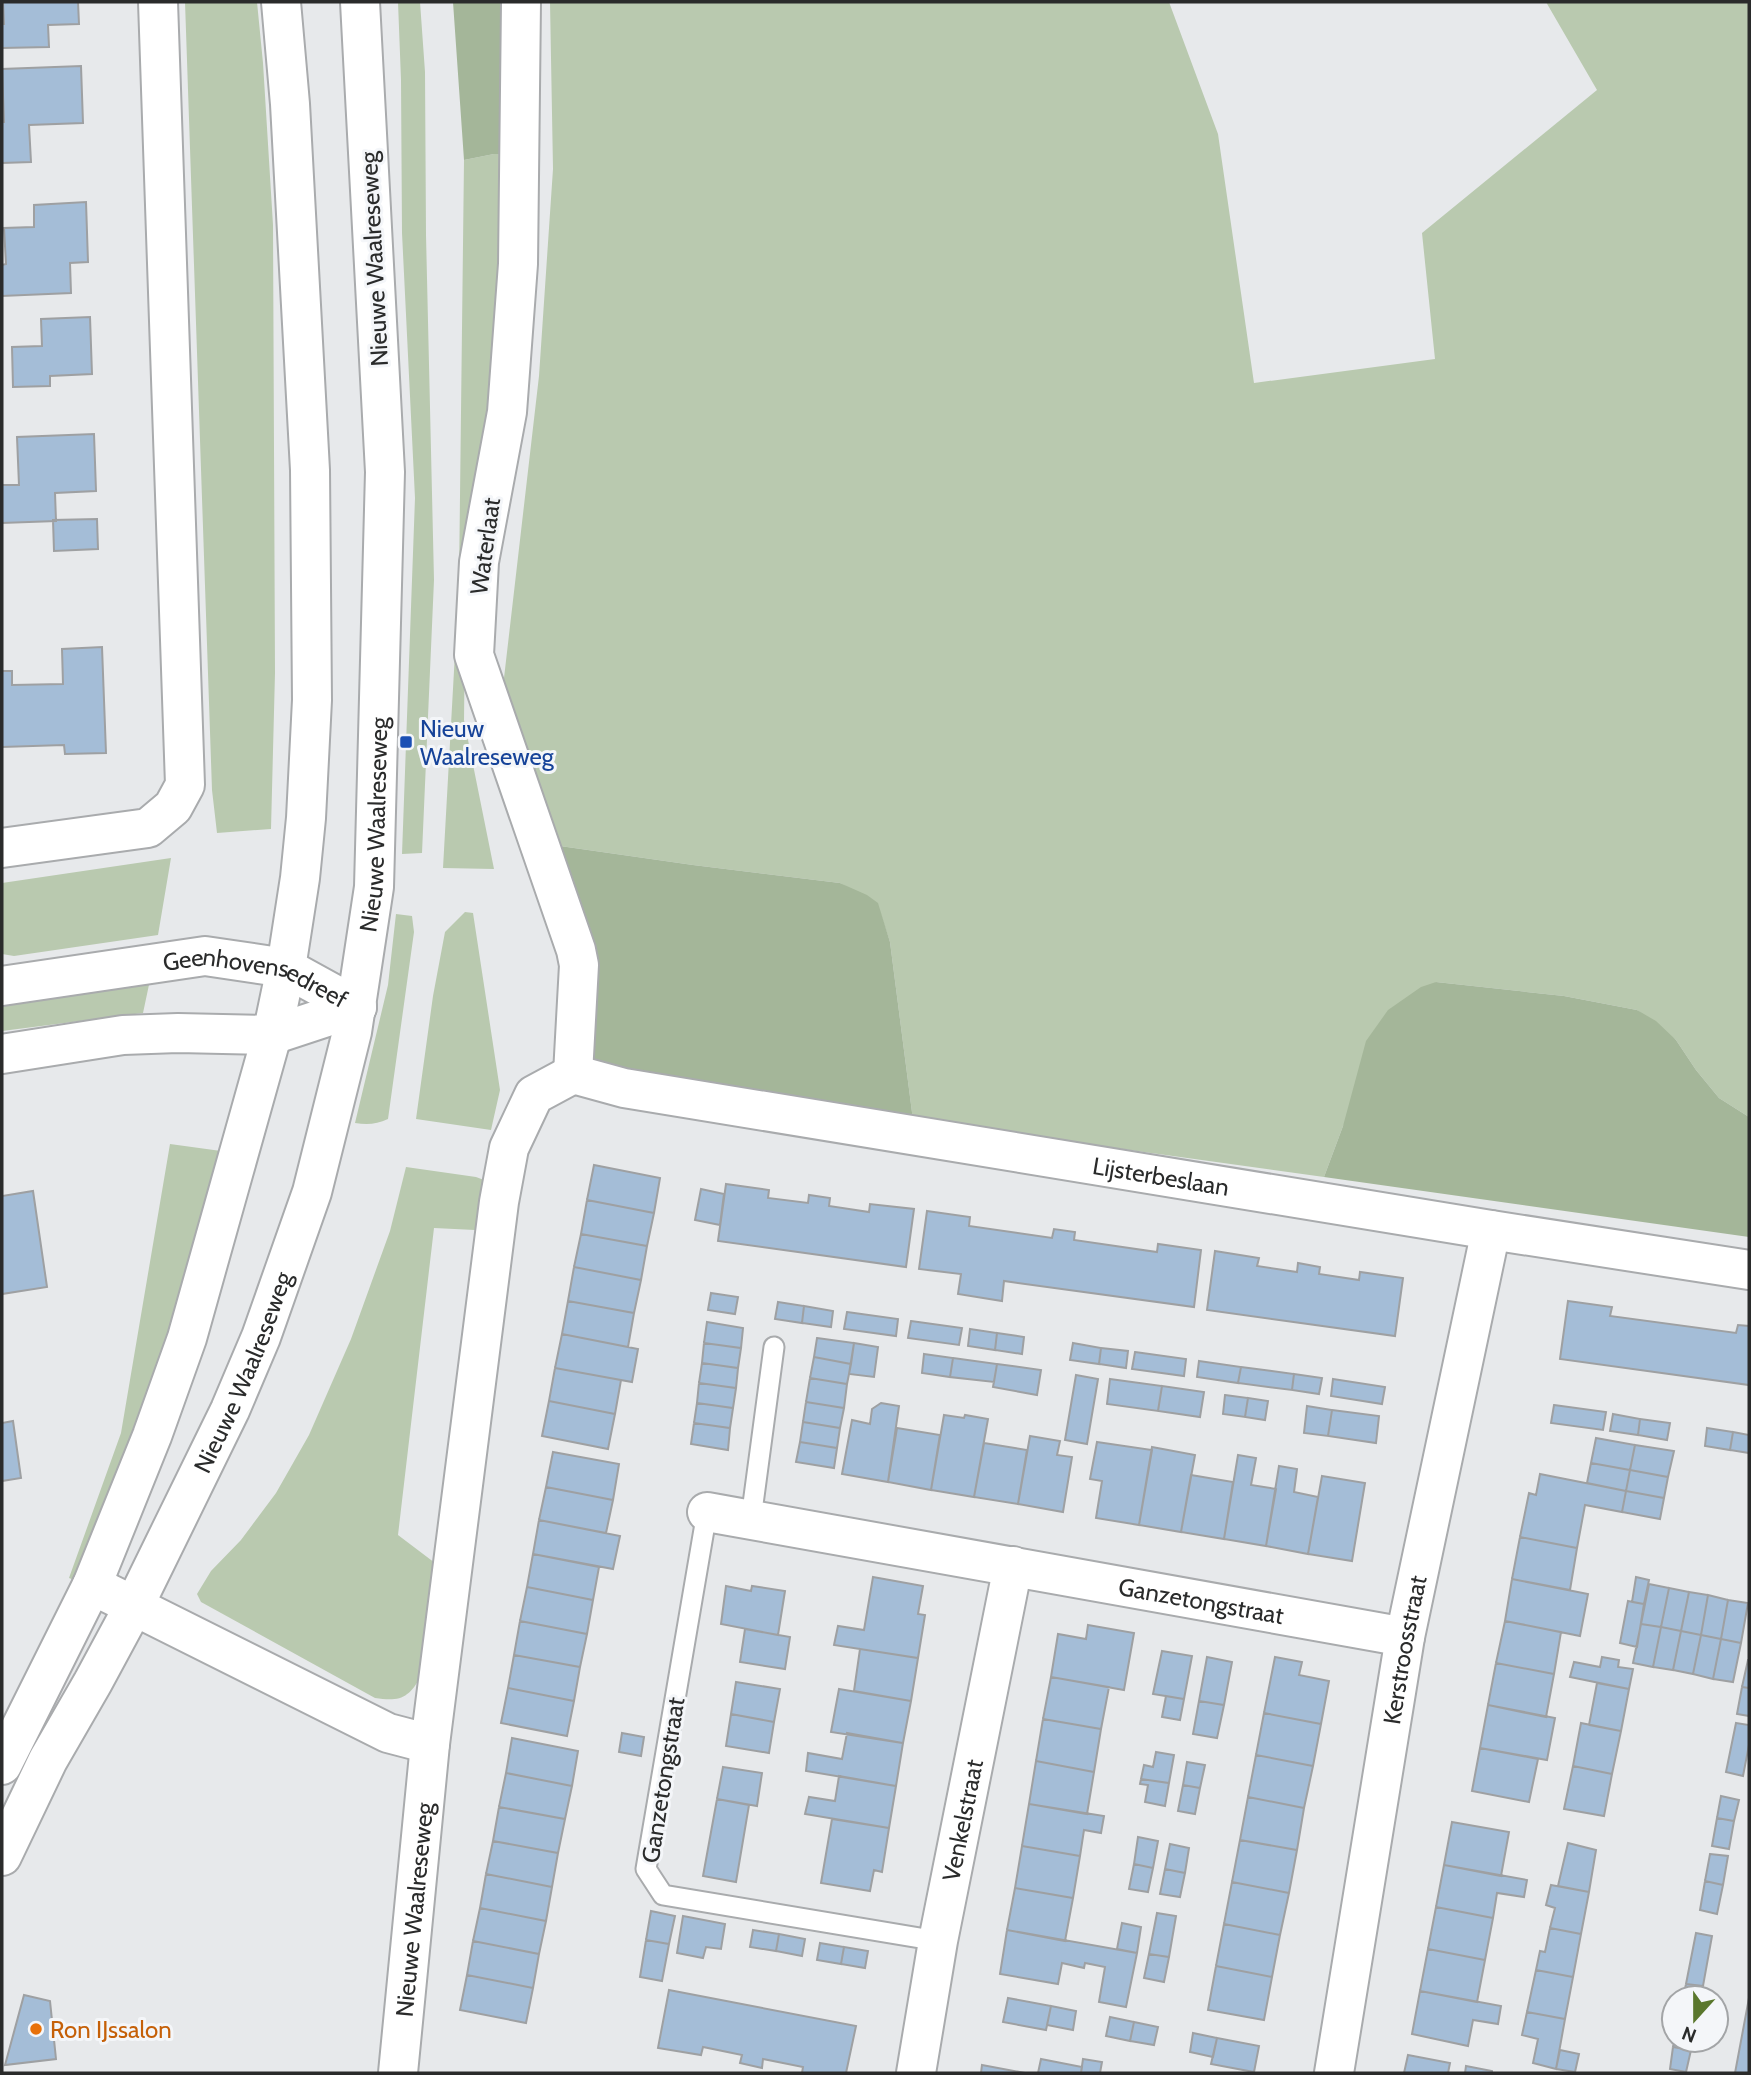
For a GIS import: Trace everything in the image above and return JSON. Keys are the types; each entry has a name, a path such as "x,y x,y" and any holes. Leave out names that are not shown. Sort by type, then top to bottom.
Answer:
{"street":[{"path":"2,848 148,828 173,807 185,785 158,2"},
{"path":"2,1765 92,1585 152,1436 187,1338 272,1035 286,968 306,818 312,686 310,470 290,104 281,2"},
{"name":"Nieuwe Waalreseweg","path":"2,1856 48,1760 134,1606 230,1410 261,1337 312,1192 347,1060 374,887 385,472 360,2"},
{"name":"Waterlaat","path":"521,2 518,264 507,412 480,562 474,655 576,950 579,965 573,1074"},
{"name":"Geenhovensedreef","path":"2,986 205,957 286,968 357,1007"},
{"name":"Geenhovensedreef","path":"2,1054 123,1035 272,1035 357,1007"},
{"name":"Nieuwe Waalreseweg","path":"398,2073 430,1744 499,1202 509,1149 534,1095 573,1074"},
{"name":"Lijsterbeslaan","path":"573,1074 624,1088 1491,1230 1749,1269"},
{"name":"Kerstroosstraat","path":"1334,2073 1405,1637 1491,1230"},
{"name":"Ganzetongstraat","path":"707,1512 1405,1637"},
{"name":"Venkelstraat","path":"916,2073 938,1941 1013,1566"},
{"path":"92,1585 387,1733 430,1744"}],"lane":[{"path":"751,1519 774,1347"},
{"name":"Ganzetongstraat","path":"707,1512 646,1869 663,1895 938,1941"}],"green space":[{"path":"185,2 257,2 273,225 275,673 271,829 217,833 212,790"},
{"path":"398,2 420,2 425,72 434,580 422,853 402,854 415,498 402,233"},
{"path":"453,2 510,2 513,154 494,154 464,160"},
{"path":"550,2 1169,2 1218,134 1254,383 1435,359 1422,233 1597,90 1546,2 1749,2 1749,1117 1719,1098 1676,1040 1637,1010 1564,996 1436,982 1343,1126 1324,1177 913,1120 890,942 877,903 840,883 532,842 505,721 504,678 539,376 553,169"},
{"path":"494,154 513,154 513,176 465,631 464,720 494,869 443,868 459,581 464,160"},
{"path":"532,842 840,883 878,903 890,942 913,1120 591,1073"},
{"path":"171,858 158,935 14,956 2,954 2,883"},
{"path":"465,912 473,913 500,1090 491,1130 416,1119 445,932"},
{"path":"396,914 412,916 414,932 388,1119 372,1124 355,1123 388,985"},
{"path":"150,980 143,1013 2,1031 2,1002"},
{"path":"1436,982 1564,996 1637,1010 1656,1021 1676,1040 1719,1098 1749,1117 1749,1237 1324,1177 1343,1126 1366,1041 1388,1010 1421,987"},
{"path":"170,1144 221,1151 187,1292 77,1581 69,1578 121,1433"},
{"path":"406,1167 484,1180 475,1230 434,1228 398,1535 435,1563 421,1676 408,1694 397,1699 384,1699 375,1698 201,1602 197,1594 211,1571 241,1540 276,1493 309,1435 351,1339 390,1231"}],"building":[{"path":"3,2 78,2 79,24 48,25 49,47 2,48"},
{"path":"81,66 83,123 29,125 31,162 2,163 2,69"},
{"path":"86,202 88,262 70,263 71,293 2,296 2,265 6,264 4,228 34,227 34,205"},
{"path":"90,317 92,374 50,376 50,386 13,387 12,347 42,346 41,319"},
{"path":"94,434 96,491 55,493 56,521 2,523 2,485 19,485 17,437"},
{"path":"97,519 98,549 54,551 53,520"},
{"path":"102,647 106,753 65,754 64,745 2,747 2,671 12,671 12,685 63,684 62,649"},
{"path":"594,1165 660,1178 654,1213 587,1200"},
{"path":"726,1184 769,1190 768,1198 808,1203 809,1195 830,1198 829,1206 869,1212 870,1204 914,1209 906,1267 718,1241"},
{"path":"701,1189 724,1194 720,1225 695,1220"},
{"path":"33,1191 47,1287 2,1294 2,1196"},
{"path":"587,1200 654,1213 647,1246 581,1234"},
{"path":"927,1211 970,1217 969,1226 1052,1238 1054,1229 1075,1232 1074,1240 1157,1252 1158,1244 1201,1250 1194,1307 1004,1281 1002,1301 958,1294 961,1274 919,1269"},
{"path":"581,1234 647,1246 641,1280 574,1267"},
{"path":"1215,1251 1259,1258 1257,1266 1297,1272 1298,1263 1320,1267 1319,1274 1359,1280 1360,1272 1403,1278 1395,1336 1207,1310"},
{"path":"574,1267 641,1280 634,1313 568,1301"},
{"path":"711,1293 738,1297 735,1314 708,1310"},
{"path":"568,1301 634,1313 628,1347 562,1334"},
{"path":"1568,1301 1612,1307 1610,1316 1736,1333 1738,1325 1749,1326 1749,1385 1560,1359"},
{"path":"778,1302 804,1306 802,1323 775,1319"},
{"path":"804,1306 833,1311 831,1327 802,1323"},
{"path":"847,1312 898,1319 896,1336 844,1329"},
{"path":"911,1321 962,1328 959,1345 908,1338"},
{"path":"707,1322 743,1328 741,1348 704,1343"},
{"path":"970,1329 997,1333 995,1350 968,1346"},
{"path":"997,1333 1024,1337 1022,1354 995,1350"},
{"path":"562,1334 638,1349 632,1382 555,1368"},
{"path":"817,1338 854,1343 851,1364 814,1357"},
{"path":"704,1343 741,1348 738,1368 702,1363"},
{"path":"854,1343 878,1347 874,1377 849,1374"},
{"path":"1073,1343 1101,1348 1099,1364 1070,1360"},
{"path":"1101,1348 1128,1351 1126,1368 1099,1364"},
{"path":"1135,1352 1186,1359 1184,1376 1132,1369"},
{"path":"924,1354 953,1358 950,1377 922,1373"},
{"path":"814,1357 851,1364 847,1384 810,1378"},
{"path":"953,1358 997,1364 994,1382 950,1377"},
{"path":"1199,1361 1241,1367 1238,1383 1197,1377"},
{"path":"702,1363 738,1368 736,1388 699,1383"},
{"path":"997,1364 1041,1370 1037,1395 993,1387"},
{"path":"1241,1367 1294,1374 1292,1390 1238,1383"},
{"path":"555,1368 621,1380 615,1414 549,1401"},
{"path":"1294,1374 1322,1378 1319,1394 1292,1390"},
{"path":"1076,1375 1098,1379 1087,1444 1065,1440"},
{"path":"810,1378 847,1384 844,1408 806,1402"},
{"path":"1110,1379 1162,1386 1158,1411 1107,1404"},
{"path":"1333,1379 1385,1387 1382,1404 1331,1396"},
{"path":"699,1383 736,1388 733,1408 697,1403"},
{"path":"1162,1386 1204,1392 1200,1417 1158,1411"},
{"path":"1225,1395 1248,1398 1245,1417 1223,1414"},
{"path":"1248,1398 1268,1401 1265,1420 1245,1417"},
{"path":"549,1401 615,1414 608,1449 542,1436"},
{"path":"806,1402 844,1408 840,1428 803,1422"},
{"path":"697,1403 733,1408 730,1428 694,1423"},
{"path":"881,1403 899,1406 888,1482 842,1474 852,1420 870,1424 872,1409"},
{"path":"1554,1405 1606,1412 1603,1430 1551,1423"},
{"path":"1307,1406 1332,1410 1328,1436 1304,1433"},
{"path":"1332,1410 1379,1416 1376,1443 1328,1436"},
{"path":"1613,1414 1640,1419 1638,1435 1610,1431"},
{"path":"944,1415 988,1419 974,1497 931,1490"},
{"path":"1640,1419 1670,1423 1667,1440 1638,1435"},
{"path":"13,1421 21,1478 2,1481 2,1423"},
{"path":"803,1422 840,1428 837,1448 800,1442"},
{"path":"694,1423 730,1428 728,1450 691,1444"},
{"path":"897,1428 940,1435 931,1490 888,1482"},
{"path":"1707,1428 1733,1432 1730,1450 1705,1446"},
{"path":"1733,1432 1749,1435 1749,1453 1730,1450"},
{"path":"1030,1436 1060,1441 1057,1455 1072,1457 1063,1512 1018,1504"},
{"path":"1596,1438 1635,1445 1630,1470 1591,1463"},
{"path":"800,1442 837,1448 834,1468 796,1462"},
{"path":"1097,1442 1152,1450 1139,1525 1096,1518 1102,1481 1090,1479"},
{"path":"984,1443 1027,1450 1018,1504 974,1497"},
{"path":"1635,1445 1674,1451 1668,1477 1630,1470"},
{"path":"1152,1447 1195,1455 1181,1532 1139,1525"},
{"path":"553,1452 619,1464 613,1500 546,1487"},
{"path":"1238,1455 1256,1458 1251,1485 1276,1489 1266,1546 1224,1539"},
{"path":"1591,1463 1630,1470 1626,1491 1587,1483"},
{"path":"1279,1466 1297,1469 1294,1492 1318,1497 1308,1554 1266,1546"},
{"path":"1630,1470 1668,1477 1664,1498 1626,1491"},
{"path":"1540,1474 1626,1491 1622,1512 1585,1505 1577,1548 1520,1537 1529,1493 1536,1495"},
{"path":"1191,1475 1233,1482 1224,1539 1181,1532"},
{"path":"1322,1476 1365,1483 1352,1561 1308,1554"},
{"path":"546,1487 613,1500 606,1533 539,1520"},
{"path":"1626,1491 1664,1498 1660,1519 1622,1512"},
{"path":"539,1520 620,1536 613,1569 533,1554"},
{"path":"1520,1537 1577,1548 1570,1590 1512,1579"},
{"path":"533,1554 599,1567 593,1600 527,1587"},
{"path":"873,1577 923,1586 918,1614 925,1615 918,1658 834,1645 838,1626 864,1630"},
{"path":"1636,1577 1649,1580 1644,1604 1632,1602"},
{"path":"1512,1579 1588,1594 1580,1636 1505,1621"},
{"path":"1649,1584 1669,1588 1661,1627 1641,1624"},
{"path":"726,1586 751,1591 752,1586 785,1591 778,1635 721,1624"},
{"path":"527,1587 593,1600 587,1634 520,1621"},
{"path":"1669,1588 1689,1592 1681,1631 1661,1627"},
{"path":"1689,1592 1708,1595 1701,1635 1681,1631"},
{"path":"1708,1595 1728,1600 1721,1639 1701,1635"},
{"path":"1728,1600 1748,1603 1741,1643 1721,1639"},
{"path":"1628,1601 1644,1604 1637,1647 1620,1643"},
{"path":"520,1621 587,1634 580,1667 514,1655"},
{"path":"1505,1621 1561,1632 1554,1674 1496,1663"},
{"path":"1641,1624 1661,1627 1653,1667 1633,1663"},
{"path":"1088,1625 1134,1633 1124,1690 1051,1677 1058,1634 1086,1639"},
{"path":"1661,1627 1681,1631 1673,1670 1653,1667"},
{"path":"745,1629 790,1637 785,1669 740,1662"},
{"path":"1681,1631 1701,1635 1693,1674 1673,1670"},
{"path":"1701,1635 1721,1639 1713,1679 1693,1674"},
{"path":"1721,1639 1741,1643 1733,1682 1713,1679"},
{"path":"860,1649 918,1658 911,1701 854,1691"},
{"path":"1162,1651 1192,1656 1184,1699 1153,1694"},
{"path":"514,1655 580,1667 574,1701 508,1688"},
{"path":"1207,1657 1232,1662 1224,1705 1199,1701"},
{"path":"1275,1657 1302,1662 1299,1675 1329,1681 1321,1724 1264,1713"},
{"path":"1602,1657 1619,1660 1618,1667 1633,1669 1629,1689 1570,1677 1574,1662 1600,1667"},
{"path":"1749,1660 1749,1688 1742,1687"},
{"path":"1496,1663 1554,1674 1546,1717 1488,1705"},
{"path":"1051,1677 1109,1687 1101,1729 1043,1719"},
{"path":"736,1682 780,1689 774,1722 731,1714"},
{"path":"1597,1683 1629,1689 1621,1731 1589,1725"},
{"path":"1742,1687 1749,1688 1749,1716 1737,1714"},
{"path":"508,1688 574,1701 567,1736 501,1723"},
{"path":"839,1689 911,1701 903,1743 831,1732"},
{"path":"1166,1696 1184,1699 1180,1720 1162,1717"},
{"path":"1199,1701 1224,1705 1217,1738 1193,1734"},
{"path":"1488,1705 1555,1718 1547,1760 1480,1748"},
{"path":"1264,1713 1321,1724 1313,1766 1256,1755"},
{"path":"731,1714 774,1722 769,1753 726,1746"},
{"path":"1043,1719 1101,1729 1094,1772 1036,1761"},
{"path":"1581,1723 1621,1731 1612,1774 1573,1766"},
{"path":"1736,1723 1749,1725 1749,1745 1743,1776 1726,1772"},
{"path":"622,1733 644,1737 641,1756 619,1752"},
{"path":"847,1733 903,1743 896,1786 806,1771 808,1753 842,1759"},
{"path":"512,1738 578,1751 572,1786 506,1773"},
{"path":"1480,1748 1538,1759 1529,1802 1472,1791"},
{"path":"1156,1752 1174,1755 1169,1783 1141,1779 1144,1765 1153,1767"},
{"path":"1256,1755 1313,1766 1304,1808 1248,1797"},
{"path":"1036,1761 1094,1772 1087,1814 1029,1804"},
{"path":"1187,1762 1205,1765 1200,1788 1183,1785"},
{"path":"1573,1766 1612,1774 1604,1816 1564,1809"},
{"path":"723,1767 762,1773 757,1806 717,1799"},
{"path":"506,1773 572,1786 565,1819 499,1807"},
{"path":"839,1776 896,1786 889,1828 805,1814 809,1797 835,1801"},
{"path":"1141,1779 1169,1783 1165,1806 1145,1802 1148,1785 1140,1784"},
{"path":"1183,1785 1200,1788 1195,1814 1178,1811"},
{"path":"1721,1796 1739,1800 1734,1821 1717,1818"},
{"path":"1248,1797 1304,1808 1297,1850 1240,1840"},
{"path":"717,1799 749,1805 736,1882 703,1876"},
{"path":"1029,1804 1104,1816 1101,1833 1084,1830 1080,1856 1022,1846"},
{"path":"499,1807 565,1819 558,1853 493,1841"},
{"path":"1717,1818 1734,1821 1729,1849 1712,1846"},
{"path":"832,1819 889,1828 882,1872 874,1870 870,1891 821,1883"},
{"path":"1452,1822 1509,1832 1501,1876 1444,1865"},
{"path":"1138,1837 1158,1841 1153,1868 1134,1864"},
{"path":"1240,1840 1297,1850 1289,1893 1232,1882"},
{"path":"493,1841 558,1853 552,1887 486,1874"},
{"path":"1568,1843 1596,1850 1589,1892 1558,1886"},
{"path":"1170,1844 1189,1848 1185,1873 1165,1869"},
{"path":"1022,1846 1080,1856 1073,1898 1015,1888"},
{"path":"1710,1854 1728,1856 1723,1885 1705,1881"},
{"path":"1134,1864 1153,1868 1148,1892 1129,1889"},
{"path":"1444,1865 1527,1880 1524,1897 1497,1893 1493,1918 1436,1907"},
{"path":"1165,1869 1185,1873 1180,1897 1160,1894"},
{"path":"486,1874 552,1887 546,1921 480,1908"},
{"path":"1705,1881 1723,1885 1717,1914 1700,1910"},
{"path":"1232,1882 1289,1893 1280,1935 1224,1924"},
{"path":"1551,1885 1589,1892 1581,1934 1550,1928 1555,1908 1546,1905"},
{"path":"1015,1888 1073,1898 1065,1941 1007,1930"},
{"path":"1436,1907 1493,1918 1485,1960 1428,1949"},
{"path":"480,1908 546,1921 539,1954 473,1941"},
{"path":"651,1911 675,1916 669,1944 646,1940"},
{"path":"1157,1913 1176,1916 1169,1957 1149,1954"},
{"path":"683,1916 725,1924 721,1949 706,1947 703,1958 677,1953"},
{"path":"1122,1923 1141,1927 1137,1953 1117,1949"},
{"path":"1224,1924 1280,1935 1272,1977 1216,1966"},
{"path":"1550,1928 1581,1934 1573,1977 1536,1970 1540,1951 1545,1952"},
{"path":"753,1930 779,1934 776,1951 750,1947"},
{"path":"1007,1930 1137,1953 1126,2007 1099,2002 1105,1967 1085,1963 1084,1968 1062,1963 1058,1984 1000,1974"},
{"path":"1696,1933 1712,1936 1703,1984 1686,1984"},
{"path":"779,1934 805,1939 802,1956 776,1951"},
{"path":"646,1940 669,1944 662,1981 640,1977"},
{"path":"473,1941 539,1954 533,1988 467,1975"},
{"path":"820,1943 844,1947 841,1964 817,1960"},
{"path":"844,1947 868,1951 865,1968 841,1964"},
{"path":"1428,1949 1485,1960 1477,2002 1420,1991"},
{"path":"1149,1954 1169,1957 1164,1982 1144,1978"},
{"path":"1216,1966 1272,1977 1264,2020 1208,2010"},
{"path":"1536,1970 1573,1977 1565,2019 1527,2012"},
{"path":"467,1975 533,1988 526,2023 460,2010"},
{"path":"669,1990 856,2026 846,2073 802,2073 803,2067 763,2059 762,2068 740,2063 742,2055 703,2047 701,2055 658,2048"},
{"path":"1420,1991 1501,2006 1498,2024 1473,2020 1468,2046 1412,2034"},
{"path":"24,1995 50,2001 56,2059 5,2065"},
{"path":"1008,1998 1051,2006 1046,2030 1003,2022"},
{"path":"1749,1998 1749,2073 1735,2073"},
{"path":"1051,2006 1076,2011 1073,2030 1047,2025"},
{"path":"1527,2012 1565,2019 1556,2069 1533,2063 1538,2039 1522,2035"},
{"path":"1110,2017 1134,2022 1130,2041 1106,2036"},
{"path":"1134,2022 1158,2027 1154,2045 1130,2041"},
{"path":"1193,2033 1217,2038 1213,2057 1190,2052"},
{"path":"1217,2038 1259,2046 1254,2072 1211,2064"},
{"path":"1560,2050 1579,2054 1575,2072 1556,2069"},
{"path":"1672,2054 1690,2054 1686,2072 1670,2069"},
{"path":"1408,2055 1450,2063 1448,2073 1404,2073"},
{"path":"1041,2059 1082,2067 1081,2073 1038,2073"},
{"path":"1083,2059 1102,2062 1100,2073 1081,2073"},
{"path":"982,2065 1025,2073 981,2073"},
{"path":"1466,2066 1492,2071 1492,2073 1465,2073"}],"place":[{"name":"Nieuw Waalreseweg","path":"406,742"},
{"name":"Ron IJssalon","path":"36,2029"}]}
